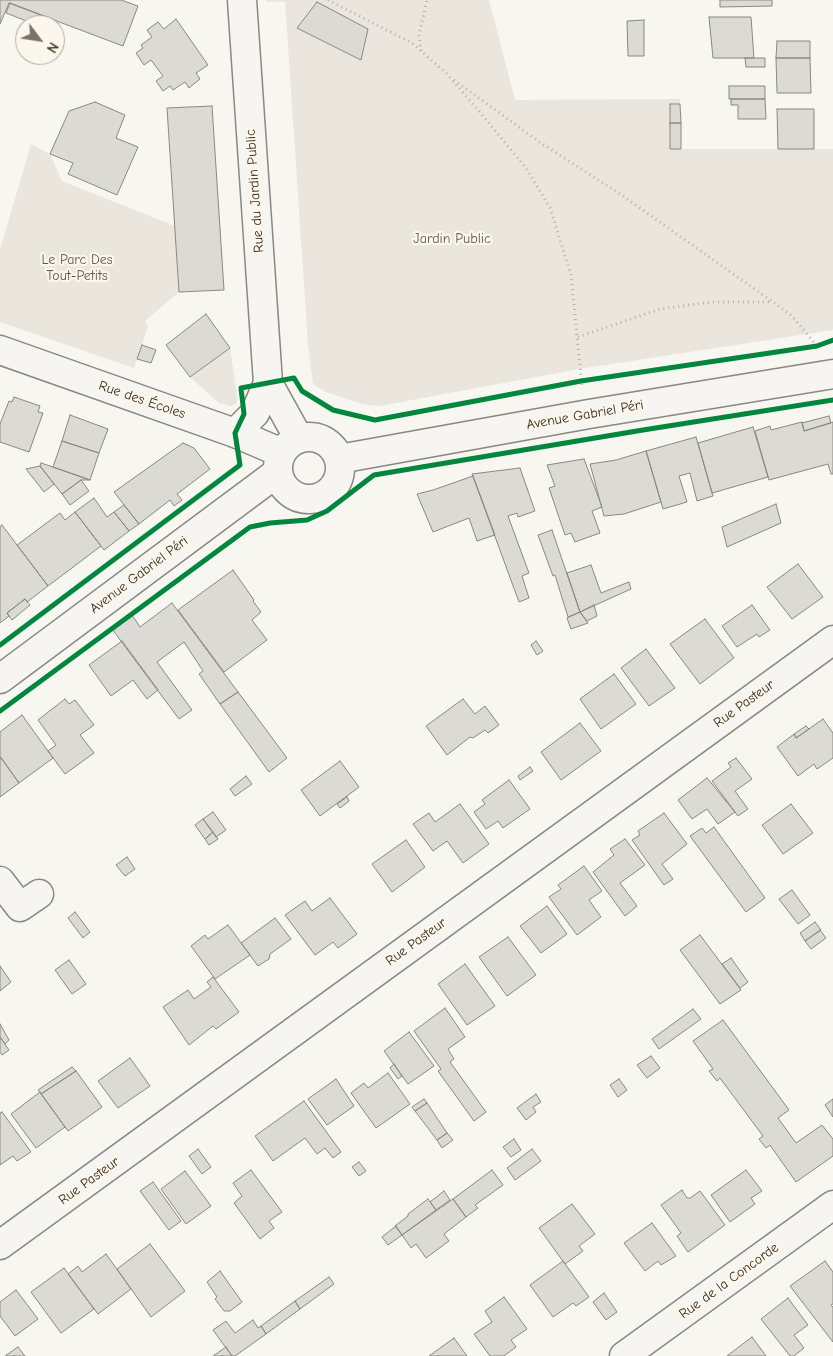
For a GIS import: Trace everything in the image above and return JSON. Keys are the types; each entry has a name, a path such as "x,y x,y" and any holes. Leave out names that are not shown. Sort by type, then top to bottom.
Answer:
{"street":[{"name":"Rue du Jardin Public","path":"238,1 268,383 286,455"},
{"name":"Rue des Écoles","path":"0,350 235,433 286,455"},
{"name":"Avenue Gabriel Péri","path":"339,459 589,414 833,374"},
{"name":"Rue du Jardin Public","path":"235,433 255,413 268,383"},
{"path":"309,437 328,443 339,459 339,477 324,504 294,495 286,489 281,481 286,455 309,437"},
{"name":"Avenue Gabriel Péri","path":"0,679 286,455"},
{"name":"Rue Pasteur","path":"0,1245 833,640"},
{"path":"0,881 20,907 39,894"},
{"name":"Rue de la Concorde","path":"624,1356 833,1205"}],"path":[{"path":"328,0 412,43 448,75 538,141 620,194 792,316 817,346"},
{"path":"422,51 419,36 427,0"},
{"path":"448,75 526,168 550,208 571,276 581,381 589,414"},
{"path":"578,337 660,309 711,302 773,302"}],"green space":[{"name":"Jardin Public","path":"267,0 489,0 515,100 680,99 681,149 833,149 833,330 579,369 380,406 362,404 326,392 313,384 308,344 285,2 267,2"},
{"name":"Le Parc Des Tout-Petits","path":"31,144 50,154 62,181 175,226 179,292 145,321 148,326 134,368 0,322 0,250"},
{"path":"230,348 237,396 237,403 231,406 219,403 190,377"}],"building":[{"path":"0,0 121,0 138,6 123,46 65,24 65,15 41,15 9,3 0,24"},
{"path":"720,0 772,0 772,6 720,7"},
{"path":"317,2 368,29 361,60 297,28"},
{"path":"10,3 42,15 15,16 6,13"},
{"path":"709,17 751,17 754,58 713,58"},
{"path":"176,19 208,65 196,73 200,79 189,88 185,82 173,90 170,86 163,91 156,81 163,76 151,60 144,65 136,53 143,48 141,45 152,37 147,30 158,22 164,29"},
{"path":"644,20 644,56 628,56 627,21"},
{"path":"777,41 810,41 810,58 776,58"},
{"path":"745,58 765,58 765,67 746,67"},
{"path":"776,58 810,58 811,93 777,93"},
{"path":"729,86 765,86 765,99 729,99"},
{"path":"731,99 765,99 766,119 738,119 738,105 731,105"},
{"path":"95,102 125,115 116,138 138,147 117,195 68,174 73,163 50,154 69,111"},
{"path":"670,104 680,104 681,123 670,123"},
{"path":"212,106 224,290 179,292 167,108"},
{"path":"777,109 814,109 814,149 778,149"},
{"path":"670,123 681,123 681,149 670,149"},
{"path":"206,314 230,348 190,377 166,345"},
{"path":"142,345 156,350 151,363 137,359"},
{"path":"14,397 40,406 38,412 43,413 29,452 0,442 0,424 9,401 12,402"},
{"path":"70,415 108,429 99,453 62,441"},
{"path":"829,416 831,423 804,431 802,423"},
{"path":"802,422 804,431 833,422 833,474 831,474 828,464 769,480 755,431 770,426 771,430"},
{"path":"753,427 768,477 712,493 698,443"},
{"path":"696,437 713,496 697,501 690,473 679,476 687,502 663,509 646,451"},
{"path":"62,441 99,453 90,480 53,467"},
{"path":"183,443 194,448 210,469 177,494 182,500 174,506 170,500 139,524 114,492"},
{"path":"646,451 661,502 624,514 604,516 590,464 616,460"},
{"path":"584,459 602,507 592,511 600,533 575,542 571,533 565,535 549,488 555,486 547,465"},
{"path":"41,463 90,480 81,480 62,494 40,466"},
{"path":"40,466 54,484 44,492 26,469"},
{"path":"520,468 535,511 518,517 517,513 508,516 529,573 522,576 529,598 519,602 472,474"},
{"path":"473,476 495,535 477,541 469,518 433,532 417,494"},
{"path":"81,480 89,491 70,505 62,494"},
{"path":"94,498 107,517 114,512 129,531 104,550 75,512"},
{"path":"776,504 781,523 727,547 722,527"},
{"path":"124,505 139,524 129,531 114,512"},
{"path":"75,512 101,546 48,586 17,545 60,513 65,520"},
{"path":"2,525 48,586 27,602 25,599 7,613 9,616 0,623 0,527"},
{"path":"552,530 580,612 568,617 555,575 553,576 538,535"},
{"path":"798,564 823,597 792,619 767,587"},
{"path":"591,565 601,593 629,582 631,589 580,612 567,573"},
{"path":"233,570 261,612 252,620 267,640 224,672 178,610"},
{"path":"25,599 30,605 12,620 7,613"},
{"path":"172,603 238,692 220,704 199,674 203,671 184,642 157,662 192,710 179,719 112,629 132,615 140,627"},
{"path":"594,605 597,616 587,621 580,612"},
{"path":"752,605 770,630 759,637 757,634 737,647 722,626"},
{"path":"580,612 588,623 571,629 567,618"},
{"path":"705,619 734,658 700,684 670,644"},
{"path":"122,641 158,690 147,699 133,680 111,696 89,665"},
{"path":"536,641 543,651 537,655 531,645"},
{"path":"646,649 675,688 649,706 621,668"},
{"path":"614,674 636,704 601,729 580,699"},
{"path":"238,692 287,758 269,772 220,704"},
{"path":"65,699 69,704 75,700 94,725 80,735 94,753 65,774 48,751 56,745 38,720"},
{"path":"463,699 475,714 485,706 499,725 488,733 485,730 473,738 470,737 447,755 426,726"},
{"path":"22,715 53,758 19,783 0,756 0,732"},
{"path":"823,719 833,733 833,758 817,769 814,764 798,776 777,747 794,734 796,738"},
{"path":"580,723 601,751 561,780 541,752"},
{"path":"806,726 809,729 796,738 794,734"},
{"path":"736,758 752,779 735,791 748,809 738,816 712,781 731,767 728,763"},
{"path":"0,759 19,783 0,797"},
{"path":"340,761 359,787 320,816 301,790"},
{"path":"530,767 533,771 520,780 518,776"},
{"path":"246,776 252,784 235,796 230,789"},
{"path":"707,778 735,812 718,824 707,809 692,819 678,800"},
{"path":"509,780 530,809 503,828 498,821 486,829 474,812 485,804 482,800"},
{"path":"347,797 349,801 340,808 337,804"},
{"path":"460,804 489,844 463,863 447,841 433,851 413,824 429,813 435,822"},
{"path":"791,804 813,833 783,854 762,825"},
{"path":"213,812 226,830 216,837 203,819"},
{"path":"664,813 687,844 662,864 673,879 664,885 632,840 640,835 638,831"},
{"path":"203,819 213,832 205,839 195,825"},
{"path":"714,827 765,898 746,912 690,836 702,828 706,833"},
{"path":"213,832 218,839 209,845 205,839"},
{"path":"625,839 645,865 620,883 637,906 625,916 593,872 614,855 610,849"},
{"path":"406,840 425,867 392,892 372,864"},
{"path":"127,857 135,869 125,876 116,865"},
{"path":"584,866 602,891 589,900 601,917 577,935 549,897 561,889 558,885"},
{"path":"792,890 810,915 798,924 779,899"},
{"path":"330,898 357,934 338,948 333,942 315,955 285,915 305,901 312,911"},
{"path":"547,906 567,934 541,953 520,926"},
{"path":"75,912 90,932 83,938 68,918"},
{"path":"275,918 291,939 270,954 269,959 258,966 241,943"},
{"path":"815,922 821,930 805,941 800,933"},
{"path":"228,925 250,955 215,979 191,946 205,935 208,939"},
{"path":"820,930 826,938 811,949 805,941"},
{"path":"700,935 741,990 720,1004 680,950"},
{"path":"508,937 536,975 507,996 479,957"},
{"path":"731,958 748,982 740,988 722,964"},
{"path":"69,960 86,984 72,994 55,970"},
{"path":"465,964 495,1006 467,1025 438,984"},
{"path":"0,966 11,982 0,991"},
{"path":"213,977 239,1012 216,1029 213,1026 189,1045 163,1007 188,990 194,999 211,987 207,982"},
{"path":"445,1008 465,1037 448,1049 454,1059 450,1062 486,1112 474,1121 438,1071 441,1069 414,1031"},
{"path":"693,1009 701,1019 659,1049 652,1039"},
{"path":"723,1020 789,1110 778,1118 796,1143 822,1125 833,1139 833,1156 796,1182 770,1145 766,1148 759,1139 763,1136 720,1078 717,1081 709,1071 713,1069 693,1041"},
{"path":"0,1024 9,1040 5,1044 0,1037"},
{"path":"409,1032 434,1066 408,1084 384,1051"},
{"path":"0,1037 9,1050 2,1055 0,1052"},
{"path":"651,1056 660,1068 647,1078 637,1065"},
{"path":"130,1058 150,1086 118,1108 98,1081"},
{"path":"394,1064 402,1076 398,1079 390,1068"},
{"path":"72,1067 76,1071 41,1094 38,1090"},
{"path":"76,1071 102,1107 68,1131 41,1094"},
{"path":"388,1073 410,1104 376,1128 351,1093 364,1083 368,1088"},
{"path":"336,1079 354,1106 327,1125 308,1099"},
{"path":"619,1079 627,1090 618,1097 610,1085"},
{"path":"40,1092 65,1127 36,1148 11,1114"},
{"path":"536,1094 541,1102 533,1107 536,1112 526,1120 517,1108"},
{"path":"424,1099 427,1103 415,1111 412,1107"},
{"path":"833,1099 833,1117 825,1105"},
{"path":"304,1101 341,1152 333,1158 325,1148 317,1154 305,1138 273,1161 255,1136"},
{"path":"427,1103 447,1133 437,1140 415,1111"},
{"path":"2,1112 31,1152 17,1161 13,1156 0,1165 0,1113"},
{"path":"447,1133 453,1140 442,1148 437,1140"},
{"path":"514,1139 521,1150 511,1157 503,1147"},
{"path":"198,1149 211,1167 202,1174 189,1156"},
{"path":"532,1149 541,1161 515,1180 507,1168"},
{"path":"359,1162 366,1171 359,1176 352,1167"},
{"path":"251,1170 282,1212 269,1221 274,1228 260,1239 234,1203 242,1196 233,1183"},
{"path":"492,1170 503,1185 475,1205 478,1208 466,1217 453,1199"},
{"path":"746,1170 762,1191 751,1198 755,1204 730,1222 711,1195"},
{"path":"185,1171 211,1206 186,1224 161,1189"},
{"path":"153,1182 181,1221 169,1230 140,1191"},
{"path":"682,1190 687,1198 700,1191 725,1225 688,1252 677,1236 681,1233 661,1205"},
{"path":"444,1191 450,1200 436,1210 430,1202"},
{"path":"428,1199 436,1210 402,1235 395,1226"},
{"path":"453,1199 466,1217 444,1234 449,1241 426,1258 416,1244 411,1248 402,1235"},
{"path":"572,1204 595,1234 579,1246 583,1251 565,1264 539,1228"},
{"path":"652,1223 676,1256 661,1265 658,1261 645,1271 624,1243"},
{"path":"396,1226 402,1235 388,1245 382,1237"},
{"path":"150,1244 185,1291 151,1317 117,1269"},
{"path":"106,1254 131,1289 98,1314 68,1274 78,1266 82,1272"},
{"path":"563,1261 589,1297 576,1306 573,1303 553,1317 530,1285"},
{"path":"825,1261 833,1272 833,1304 831,1305 833,1307 833,1342 790,1286"},
{"path":"64,1268 94,1309 61,1333 31,1292"},
{"path":"220,1271 242,1302 230,1311 224,1311 215,1299 217,1297 207,1282"},
{"path":"329,1277 334,1284 300,1309 295,1301"},
{"path":"16,1290 38,1319 15,1336 0,1316 0,1302"},
{"path":"604,1293 617,1312 606,1320 593,1302"},
{"path":"504,1297 527,1329 511,1340 516,1347 504,1356 490,1356 474,1334 492,1322 485,1311"},
{"path":"788,1298 808,1325 794,1335 804,1348 794,1356 790,1356 761,1319"},
{"path":"295,1301 300,1309 266,1334 261,1326"},
{"path":"253,1320 258,1328 261,1326 266,1334 235,1356 232,1356 213,1330 226,1321 235,1333"},
{"path":"752,1337 766,1356 727,1356"},
{"path":"454,1338 467,1356 429,1356"},
{"path":"18,1347 25,1356 5,1356"},
{"path":"226,1347 232,1356 213,1356"}],"cycle path":[{"path":"0,645 240,465 235,433 244,414 241,388 294,378 302,391 333,410 375,420 581,381 817,346 833,340"},
{"path":"0,711 250,527 270,523 307,520 327,511 374,475 833,400"}]}
